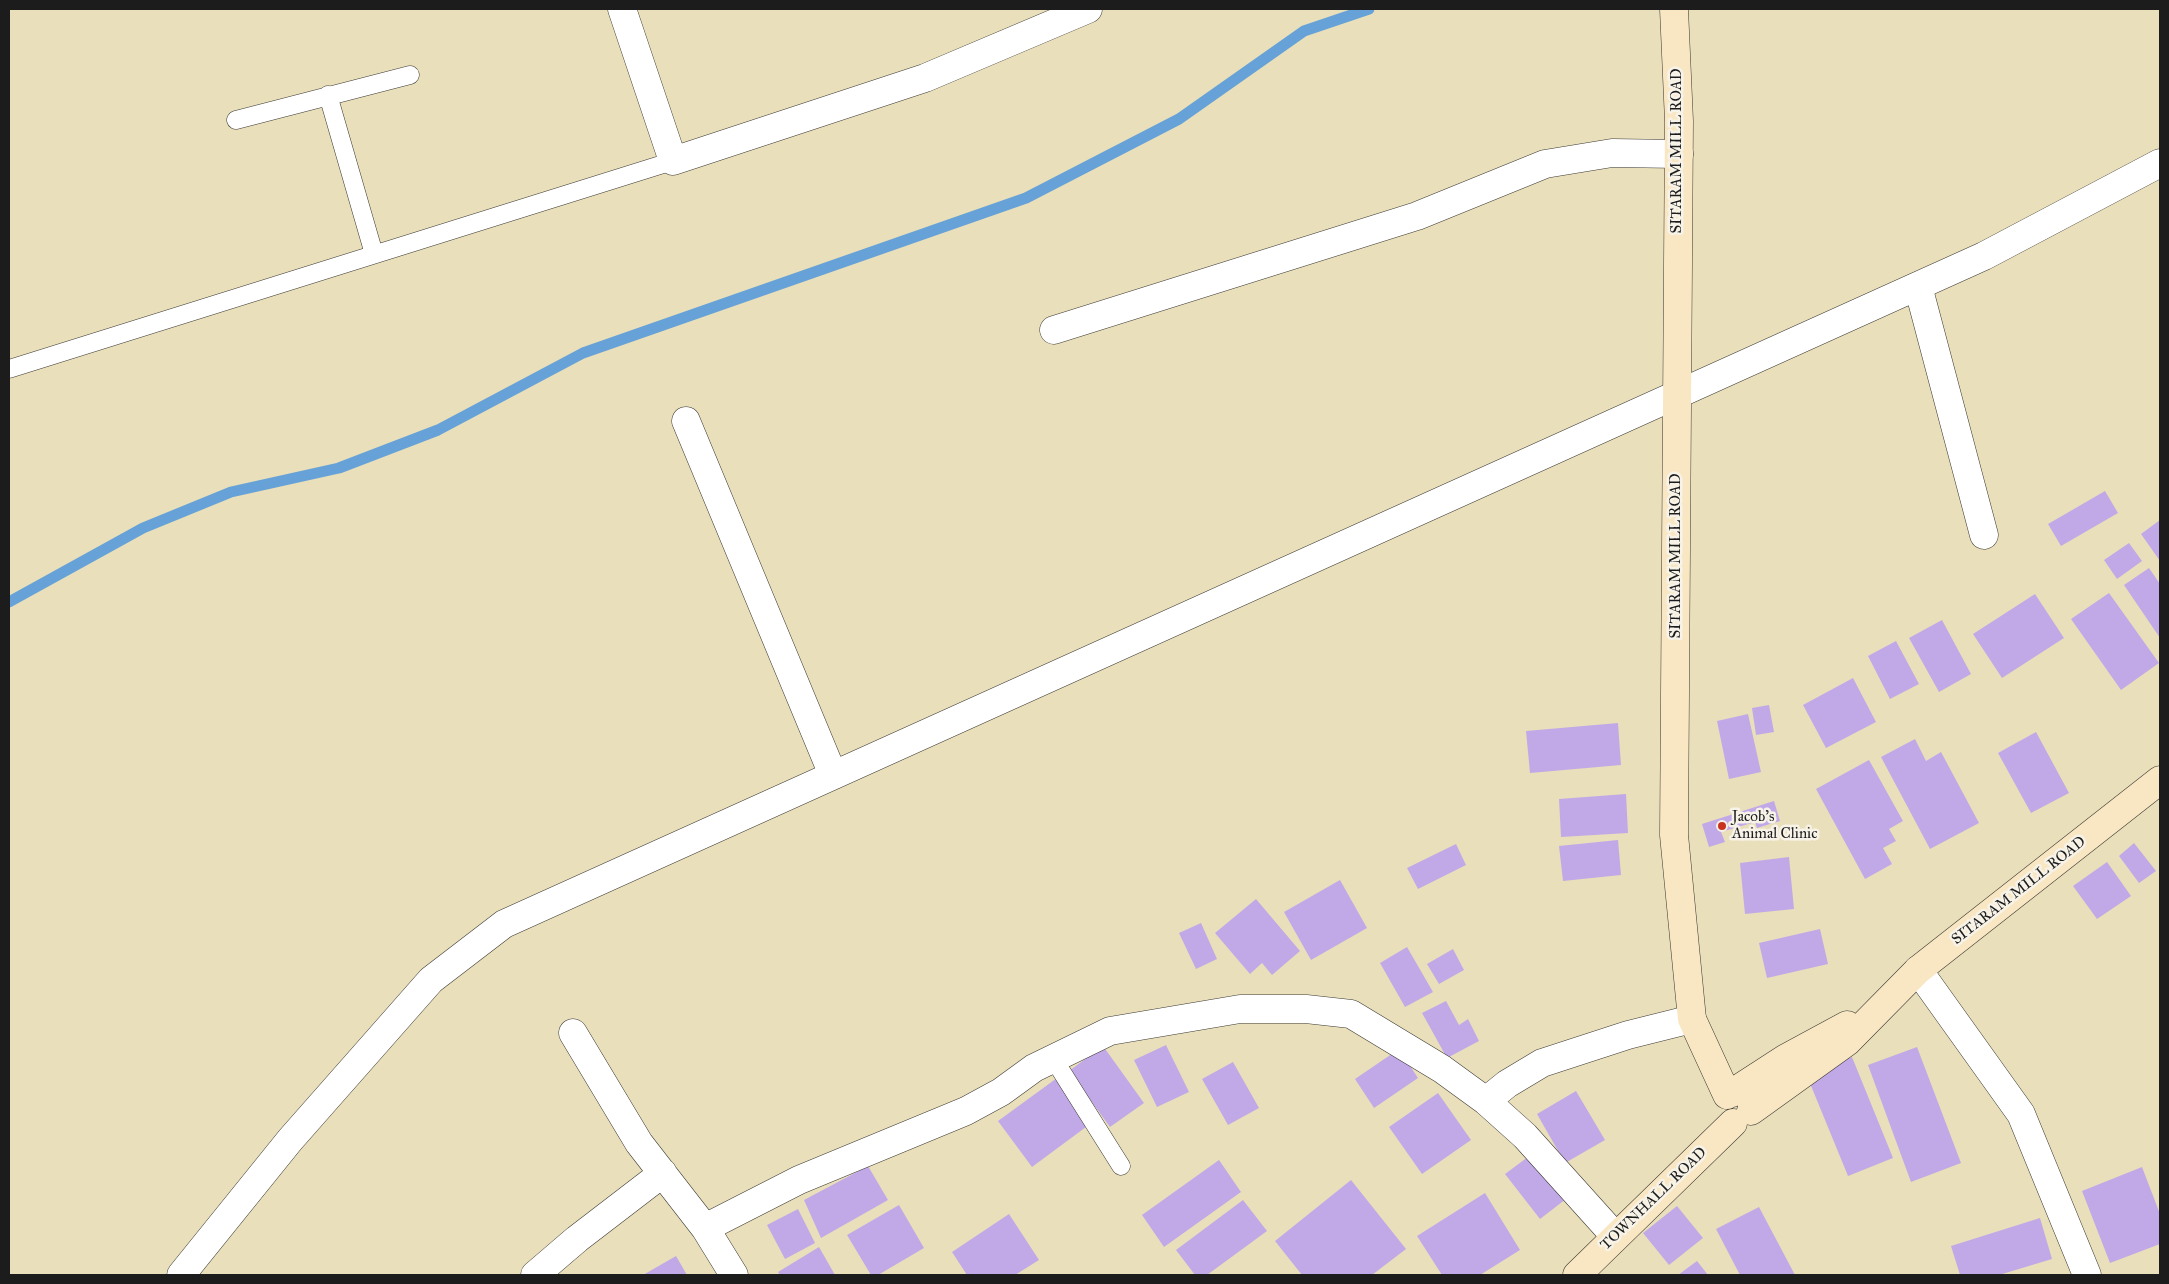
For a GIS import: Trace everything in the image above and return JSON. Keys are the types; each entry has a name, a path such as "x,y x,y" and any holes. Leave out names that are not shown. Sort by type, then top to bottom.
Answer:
{"street":[{"path":"622,9 672,161 926,78 1088,9"},
{"name":"SITARAM MILL ROAD","path":"1674,9 1679,121 1674,835 1692,1019 1735,1106"},
{"path":"1054,330 1417,216 1545,164 1612,153 1679,154"},
{"path":"180,1275 290,1140 431,980 504,924 1984,256 2160,163"},
{"path":"1918,286 1984,535"},
{"path":"686,421 833,775"},
{"name":"SITARAM MILL ROAD","path":"1882,1007 1918,970 2160,780"},
{"path":"1918,970 2020,1114 2087,1275"},
{"name":"TOWNHALL ROAD","path":"1577,1275 1735,1106 1847,1042 1882,1007"},
{"path":"705,1228 799,1180 966,1111 1001,1092 1034,1068 1110,1031 1240,1009 1306,1009 1351,1014 1442,1068 1486,1101 1525,1136 1615,1236"},
{"path":"1486,1101 1507,1084 1542,1063 1628,1034 1692,1019"},
{"path":"573,1033 639,1143 705,1228 734,1275"},
{"path":"535,1275 577,1238 663,1173"}],"lane":[{"path":"236,120 410,75"},
{"path":"328,95 374,254"},
{"path":"9,369 672,161"},
{"path":"1054,1058 1121,1166"}],"building":[{"path":"2105,491 2118,513 2061,546 2048,524"},
{"path":"2160,520 2160,561 2141,534"},
{"path":"2129,543 2142,561 2117,579 2104,560"},
{"path":"2149,568 2160,584 2160,638 2124,585"},
{"path":"2109,593 2159,663 2121,690 2071,619"},
{"path":"2035,594 2064,638 2002,678 1973,634"},
{"path":"1942,620 1971,674 1939,692 1909,638"},
{"path":"1896,641 1919,684 1890,699 1868,656"},
{"path":"1853,678 1876,722 1826,748 1803,705"},
{"path":"1769,705 1774,732 1756,735 1752,708"},
{"path":"1748,714 1761,772 1729,779 1717,721"},
{"path":"1618,723 1621,765 1530,773 1526,731"},
{"path":"2036,732 2069,793 2031,813 1998,753"},
{"path":"1915,739 1926,761 1941,752 1979,823 1930,849 1881,757"},
{"path":"1869,760 1903,821 1889,829 1896,841 1883,848 1892,864 1865,879 1816,789"},
{"path":"1626,794 1628,833 1561,837 1559,799"},
{"name":"Jacob's Animal Clinic","path":"1774,801 1780,821 1757,828 1755,822 1721,832 1725,842 1709,847 1702,824"},
{"path":"1618,840 1621,875 1563,881 1559,846"},
{"path":"2134,843 2156,871 2139,883 2119,856"},
{"path":"1456,844 1466,865 1418,889 1407,868"},
{"path":"1789,857 1794,909 1745,914 1740,863"},
{"path":"2107,862 2131,896 2097,919 2073,886"},
{"path":"1340,880 1367,928 1311,960 1284,912"},
{"path":"1256,899 1300,951 1272,975 1262,963 1250,974 1215,933"},
{"path":"1201,923 1217,959 1196,969 1179,933"},
{"path":"1820,929 1828,964 1767,978 1759,943"},
{"path":"1407,947 1433,992 1405,1007 1380,963"},
{"path":"1453,949 1464,970 1439,984 1427,964"},
{"path":"1446,1001 1459,1025 1468,1019 1479,1041 1447,1058 1422,1013"},
{"path":"1166,1045 1189,1092 1157,1107 1134,1060"},
{"path":"1103,1046 1144,1103 1110,1127 1069,1071"},
{"path":"1917,1047 1961,1163 1911,1182 1868,1065"},
{"path":"1399,1049 1418,1078 1374,1108 1355,1079"},
{"path":"1852,1057 1893,1158 1848,1176 1807,1076"},
{"path":"1233,1062 1259,1108 1228,1125 1202,1079"},
{"path":"1057,1078 1086,1127 1032,1167 998,1121"},
{"path":"1576,1091 1605,1140 1565,1163 1537,1114"},
{"path":"1438,1093 1471,1140 1422,1174 1389,1127"},
{"path":"1532,1154 1566,1199 1540,1219 1505,1174"},
{"path":"1219,1160 1241,1192 1164,1247 1142,1215"},
{"path":"868,1166 888,1200 821,1238 804,1200"},
{"path":"2142,1167 2160,1214 2160,1244 2110,1263 2082,1191"},
{"path":"1351,1180 1406,1249 1372,1275 1302,1275 1275,1241"},
{"path":"1485,1193 1520,1250 1480,1275 1442,1275 1417,1236"},
{"path":"1243,1200 1267,1231 1207,1275 1195,1275 1176,1250"},
{"path":"899,1205 924,1248 878,1275 871,1275 847,1235"},
{"path":"1677,1206 1703,1238 1669,1265 1643,1233"},
{"path":"1759,1207 1795,1275 1740,1275 1716,1229"},
{"path":"798,1209 815,1243 785,1259 767,1225"},
{"path":"1009,1214 1039,1260 1015,1275 967,1275 952,1252"},
{"path":"2040,1218 2052,1259 1999,1275 1960,1275 1951,1246"},
{"path":"819,1247 835,1275 780,1275 778,1272"},
{"path":"676,1256 687,1275 643,1275"},
{"path":"1697,1261 1708,1275 1678,1275"}],"waterway":[{"path":"9,602 143,528 231,492 339,468 438,430 583,353 1026,198 1179,119 1304,31 1369,9"}],"place":[{"name":"Jacob's Animal Clinic","path":"1722,826"}]}
